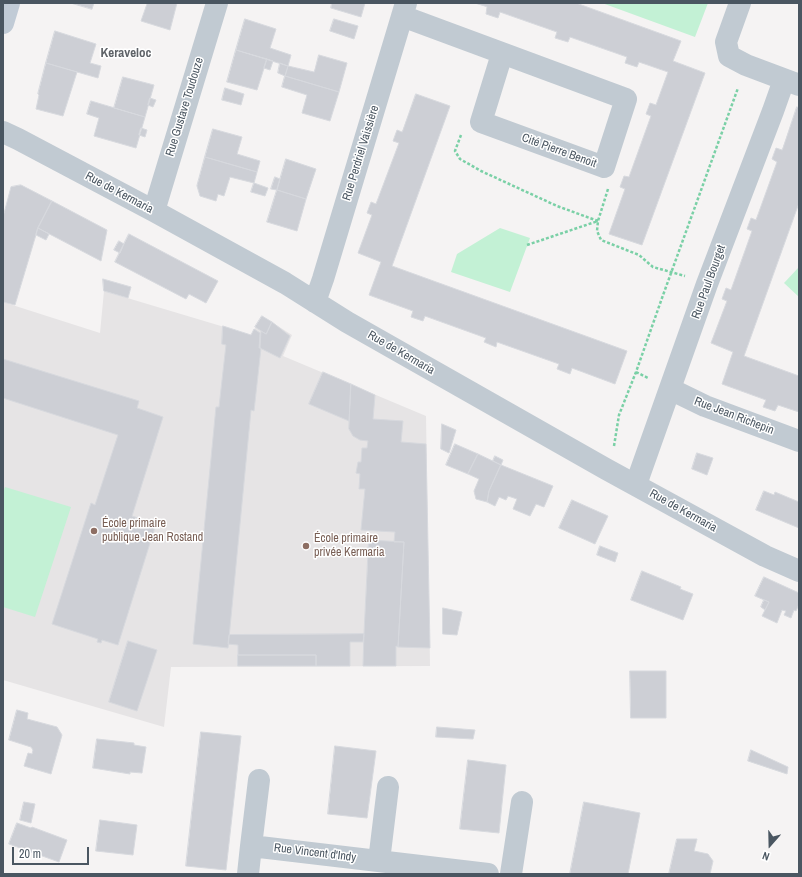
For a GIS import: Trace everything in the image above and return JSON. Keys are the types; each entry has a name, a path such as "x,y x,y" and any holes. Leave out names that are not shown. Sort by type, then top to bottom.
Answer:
{"main road":[{"path":"3,23 9,3"}],"street":[{"name":"Rue Gustave Toudouze","path":"154,211 217,3"},
{"path":"740,3 726,42 729,56 746,65 791,82"},
{"name":"Cité Pierre Benoit","path":"404,10 502,54 626,99 604,167 480,122"},
{"name":"Rue Perdriel Vaissière","path":"315,302 328,264 404,10"},
{"path":"480,122 502,54"},
{"name":"Rue Paul Bourget","path":"636,485 707,284 770,118 791,82"},
{"name":"Rue de Kermaria","path":"3,132 154,211 285,283 347,322 606,469 765,556 799,571"},
{"name":"Rue Jean Richepin","path":"670,389 705,406 799,441"},
{"path":"248,874 259,780"},
{"path":"379,861 388,787"},
{"path":"511,874 522,802"},
{"name":"Rue Vincent d'Indy","path":"251,846 488,874"}],"path":[{"path":"612,451 619,414 636,372 746,65"},
{"path":"480,122 465,126 456,151 460,159 481,172 557,206 598,221"},
{"path":"604,167 611,181 598,221 597,231 601,240 639,255 654,266 707,284"},
{"path":"527,245 598,221"}],"shaded area":[{"path":"104,291 251,335 262,316 292,335 283,356 426,416 430,666 171,667 164,727 3,680 3,302 100,333"}],"green space":[{"path":"602,3 708,3 695,37"},
{"path":"500,228 530,238 510,292 451,272 457,254"},
{"path":"799,267 799,297 784,283"},
{"path":"5,487 71,507 35,617 3,607 3,493"}],"building":[{"path":"71,3 94,3 92,9"},
{"path":"143,3 177,3 170,30 141,21 147,4"},
{"path":"332,3 365,3 361,17 331,8"},
{"path":"475,3 576,3 681,41 673,61 705,73 642,245 609,234 625,189 620,187 624,176 629,177 651,116 646,114 650,103 656,105 668,72 639,62 637,67 625,63 627,57 570,37 568,42 555,38 557,32 500,12 498,18 486,14 487,7"},
{"path":"245,19 276,29 270,48 291,55 288,66 236,50"},
{"path":"334,19 358,26 354,39 330,31"},
{"path":"55,31 96,44 90,63 101,66 98,78 46,63"},
{"path":"236,50 267,59 257,90 227,82"},
{"path":"319,55 347,63 339,92 285,76 288,66 314,72"},
{"path":"267,59 273,61 270,70 264,68"},
{"path":"46,63 77,72 63,116 36,109 38,94"},
{"path":"280,63 288,66 285,76 278,73"},
{"path":"285,76 339,92 330,121 302,113 307,95 282,87"},
{"path":"123,77 154,85 145,117 114,108"},
{"path":"225,88 244,94 241,105 222,100"},
{"path":"416,94 450,106 392,266 627,351 615,384 572,368 570,374 557,369 559,364 497,342 496,347 484,342 486,338 425,316 423,321 411,317 413,311 369,295 381,262 358,253 372,215 367,213 371,202 376,204 399,143 393,141 397,130 402,132"},
{"path":"150,98 156,100 153,107 148,105"},
{"path":"91,101 145,117 136,148 94,136 99,118 87,114"},
{"path":"797,107 799,108 799,203 744,356 799,376 799,412 778,405 775,411 763,407 766,400 722,384 733,352 711,343 727,301 722,299 726,288 731,290 752,231 747,229 751,218 756,220 777,162 772,159 776,148 782,150"},
{"path":"141,128 147,130 145,137 139,135"},
{"path":"213,129 242,137 237,154 260,161 257,172 205,157"},
{"path":"205,157 257,172 254,183 230,177 224,196 218,194 216,201 200,196 197,186"},
{"path":"286,159 316,169 306,199 277,190"},
{"path":"275,177 280,179 277,190 271,189"},
{"path":"254,183 268,188 265,196 251,192"},
{"path":"21,185 52,201 38,228 15,305 3,302 3,217 11,187"},
{"path":"277,190 306,199 297,231 267,222"},
{"path":"52,201 107,230 101,261 38,228"},
{"path":"38,228 49,234 46,240 36,235"},
{"path":"129,234 218,281 206,303 189,294 186,299 115,262"},
{"path":"119,241 124,244 120,253 114,250"},
{"path":"103,279 131,287 128,298 104,291"},
{"path":"262,316 272,322 266,334 255,327"},
{"path":"272,322 290,336 280,358 260,348 261,331 266,334"},
{"path":"223,326 251,335 254,329 260,333 259,348 261,348 254,411 251,410 228,648 193,644 216,407 219,407 226,345 222,344"},
{"path":"3,359 139,401 137,408 163,417 132,516 156,524 118,645 102,640 101,643 97,642 98,639 52,624 91,503 95,505 118,435 3,398"},
{"path":"323,372 351,384 349,421 309,404"},
{"path":"351,384 375,395 373,419 403,421 401,442 426,444 430,648 398,647 404,542 394,542 395,532 361,530 365,489 359,489 360,474 356,473 358,462 361,462 362,448 367,448 368,441 360,440 353,436 349,429"},
{"path":"442,424 456,430 449,453 441,449"},
{"path":"455,444 478,454 468,474 446,465"},
{"path":"697,453 713,458 707,475 692,469"},
{"path":"478,454 501,465 489,491 487,502 476,499 474,491 479,479 468,474"},
{"path":"495,456 503,460 501,465 493,461"},
{"path":"501,465 553,486 544,507 536,504 530,516 513,509 517,499 508,496 506,500 499,497 495,506 487,502 489,491"},
{"path":"764,491 774,495 775,492 799,502 799,528 756,510"},
{"path":"572,500 608,516 595,544 559,528"},
{"path":"369,540 404,542 398,647 396,646 396,666 363,666"},
{"path":"600,546 618,553 615,562 597,555"},
{"path":"642,571 681,587 680,589 693,594 683,620 631,600"},
{"path":"764,577 799,593 799,604 796,611 794,610 791,618 784,615 786,611 782,610 777,623 762,616 769,602 755,596"},
{"path":"764,600 769,602 765,610 761,607"},
{"path":"443,608 462,612 457,635 443,634"},
{"path":"364,634 363,642 350,642 350,666 316,666 316,655 238,655 238,645 228,644 229,635"},
{"path":"128,641 157,650 137,711 109,702"},
{"path":"238,655 316,655 316,666 238,666"},
{"path":"630,671 666,671 666,718 631,718"},
{"path":"17,710 28,713 27,719 57,727 62,735 51,774 24,766 28,753 32,754 33,750 31,747 9,740"},
{"path":"437,727 475,730 473,739 436,737"},
{"path":"201,732 241,736 226,870 186,866"},
{"path":"97,739 134,743 134,745 146,747 142,773 130,772 130,774 93,768"},
{"path":"335,746 376,751 367,818 328,814"},
{"path":"751,750 788,767 787,774 748,761"},
{"path":"468,760 506,765 499,833 460,829"},
{"path":"24,802 35,804 31,823 20,820"},
{"path":"584,802 640,813 628,874 570,874"},
{"path":"100,820 137,825 133,855 96,851"},
{"path":"17,823 67,840 59,862 9,844"},
{"path":"677,839 697,839 694,851 708,854 713,861 710,874 669,874"}],"place":[{"name":"École primaire publique Jean Rostand","path":"94,531"},
{"name":"École primaire privée Kermaria","path":"306,546"}],"district":[{"name":"Keraveloc","path":"126,54"}]}
